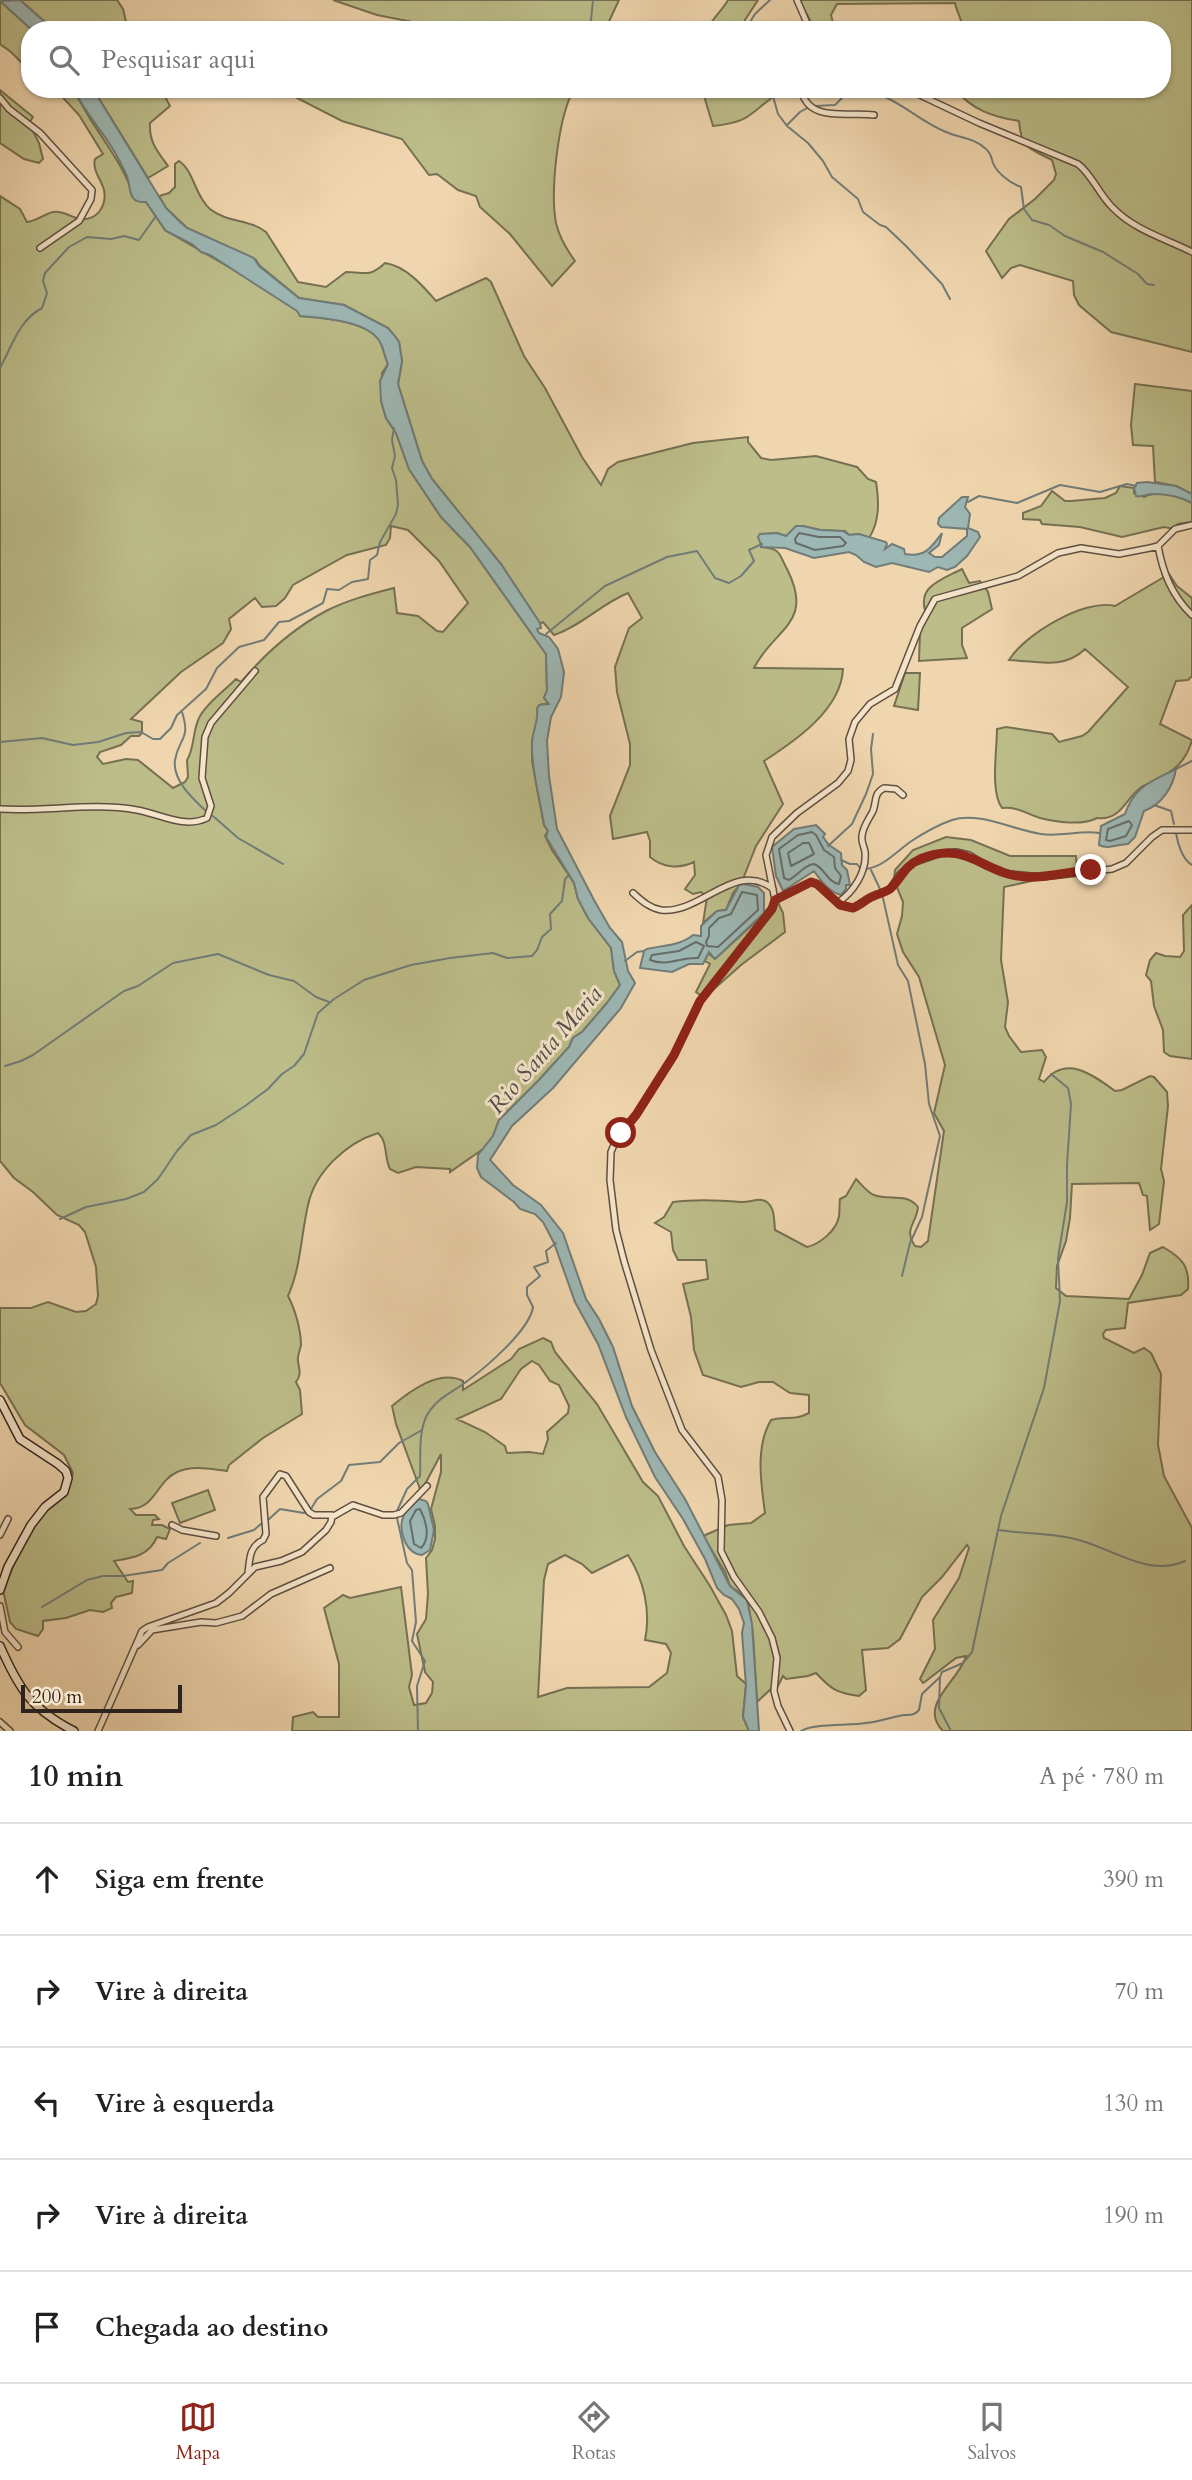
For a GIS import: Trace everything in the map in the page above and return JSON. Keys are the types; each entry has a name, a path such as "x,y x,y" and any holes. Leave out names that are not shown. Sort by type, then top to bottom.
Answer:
{"street":[{"path":"797,0 806,21"},
{"path":"0,98 9,109 40,133 92,190 92,199 79,220 40,248"},
{"path":"805,98 819,113 874,115"},
{"path":"926,98 1078,164 1105,199 1128,222 1192,252"},
{"path":"790,1731 774,1691 777,1658 772,1638 759,1612 734,1577 722,1551 719,1477 682,1430 652,1350 624,1261 615,1220 610,1173 613,1145 636,1115 674,1055 700,1001 772,909 774,890 766,855 772,837 790,818 838,783 848,771 851,760 849,739 855,722 870,704 895,689 920,626 935,599 1018,576 1058,553 1081,548 1119,554 1158,546 1175,528 1192,525"},
{"path":"1158,546 1168,583 1192,615"},
{"path":"0,809 99,805 139,810 176,821 201,821 207,818 211,807 202,772 206,731 255,671"},
{"path":"837,903 850,894 863,868 865,853 861,838 878,792 890,788 903,795"},
{"path":"775,900 811,882 817,884 837,903 857,907 867,899 890,889 900,874 913,863 941,853 956,852 968,855 1009,874 1042,877 1112,869 1132,858 1157,832 1171,828 1192,830"},
{"path":"633,893 648,905 662,910 677,909 744,879 757,879 774,890"},
{"path":"0,1400 20,1439 58,1464 68,1478 64,1492 41,1512 25,1535 8,1567 0,1590"},
{"path":"248,1573 251,1550 266,1534 263,1497 281,1474 289,1479 309,1512 332,1517"},
{"path":"98,1731 138,1639 148,1627 223,1599 248,1573 261,1564 281,1561 302,1552 326,1530 332,1517 353,1505 383,1515 398,1514 427,1486"},
{"path":"0,1535 8,1519"},
{"path":"172,1525 182,1530 216,1536"},
{"path":"131,1658 141,1640 152,1630 233,1619 247,1613 271,1594 330,1568"},
{"path":"0,1606 5,1632 18,1647"},
{"path":"0,1646 13,1674 32,1703 74,1731"},
{"path":"0,1722 10,1731"}],"green space":[{"path":"20,0 117,0 126,21 44,21"},
{"path":"333,0 619,0 609,21 408,21 377,15"},
{"path":"728,0 758,0 745,21 712,21"},
{"path":"799,0 1192,0 1192,352 1111,332 1079,305 1074,295 1073,281 1020,265 1011,268 1002,278 986,251 1009,219 1035,199 1054,180 1056,174 1052,160 1032,150 1024,142 1019,121 984,111 964,98 1171,98 1171,21 961,21 955,3 837,4 831,15 832,21 810,20"},
{"path":"0,1 22,21 21,62 0,44"},
{"path":"0,90 33,117 29,123 43,159 39,163 24,159 0,143"},
{"path":"63,98 78,98 122,169 135,200 146,202 165,230 260,285 298,311 300,316 332,319 356,325 367,329 381,343 388,364 382,373 381,401 409,469 441,517 470,547 546,654 547,690 544,698 549,703 539,705 532,741 532,761 544,825 548,831 545,836 574,883 578,899 588,918 611,948 614,971 620,985 582,1032 573,1038 569,1047 499,1120 493,1136 483,1149 450,1172 450,1169 416,1167 398,1173 390,1169 383,1141 378,1133 344,1151 325,1170 317,1181 308,1205 296,1274 288,1296 301,1339 298,1359 300,1374 296,1382 300,1390 302,1414 263,1438 229,1465 227,1471 195,1468 177,1472 164,1482 145,1504 130,1509 136,1515 155,1515 159,1519 153,1520 152,1525 162,1525 170,1529 166,1539 157,1537 145,1552 114,1561 128,1582 133,1581 132,1593 116,1597 111,1603 112,1608 103,1612 90,1610 66,1618 43,1621 43,1629 38,1636 16,1629 10,1622 3,1590 34,1517 68,1486 73,1473 64,1455 25,1425 0,1383 0,1308 31,1308 48,1302 76,1312 86,1311 96,1304 98,1296 96,1267 85,1232 79,1225 57,1215 14,1178 0,1161 0,196 20,209 27,222 53,212 80,219 91,218 100,211 104,202 104,190 94,163 95,159 103,154 79,115","holes":["391,526 408,530 439,561 468,603 443,632 437,631 418,616 397,613 394,588 351,600 326,611 291,634 241,682 236,679 207,706 196,727 187,760 188,777 185,782 173,788 138,760 126,759 103,764 97,757 100,752 121,745 131,736 139,736 142,733 142,722 131,719 181,672 223,643 231,629 229,619 255,598 262,607 276,606 293,585 347,555 386,545"]},
{"path":"99,98 166,98 170,106 150,123 150,130 154,146 168,166 148,178"},
{"path":"297,98 570,98 557,154 554,209 557,228 575,261 552,286 510,234 480,207 476,196 458,190 437,174 429,175 402,139 342,121"},
{"path":"705,98 772,98 741,120 713,126"},
{"path":"179,161 188,171 210,209 266,232 298,282 326,287 346,272 371,272 385,263 407,272 436,301 486,278 491,282 524,356 601,485 608,469 618,462 693,443 748,437 748,442 761,458 771,460 816,456 857,467 868,479 876,482 878,511 869,538 859,534 849,535 845,531 803,526 786,536 777,533 760,534 761,547 776,550 780,555 794,587 796,602 794,614 788,624 754,668 843,669 834,698 825,711 802,734 764,761 783,804 756,846 741,884 733,893 726,910 717,911 703,923 707,897 701,892 693,894 685,889 695,875 694,862 671,866 655,861 650,857 647,832 613,839 610,816 630,765 630,744 617,692 615,667 629,628 642,618 628,593 554,635 543,622 540,624 501,564 432,479 422,461 398,384 402,361 399,342 394,335 388,328 344,305 299,298 256,260 187,228 166,208 159,196 169,193 175,187 175,164"},
{"path":"1135,384 1192,391 1192,494 1176,486 1155,482 1153,446 1133,445 1131,425"},
{"path":"1120,486 1134,488 1134,493 1144,497 1168,495 1192,503 1192,522 1178,524 1174,529 1164,527 1122,537 1080,527 1042,524 1040,520 1023,519 1023,513 1041,506 1052,491 1065,501 1071,501 1105,498 1116,493"},
{"path":"962,569 969,583 980,581 988,592 992,609 962,628 962,645 967,658 919,661 920,632 927,616 924,598 931,586"},
{"path":"1169,574 1177,586 1192,598 1192,676 1188,680 1176,681 1160,724 1192,740 1182,760 1167,774 1141,788 1117,813 1105,818 1077,823 1061,822 1040,818 1017,809 1002,808 995,782 997,729 1006,727 1052,734 1059,742 1082,736 1128,687 1085,649 1077,656 1059,662 1009,660 1028,640 1056,621 1088,608 1115,606"},
{"path":"905,673 920,673 918,710 894,706"},
{"path":"946,837 971,840 1010,856 1076,856 1077,871 1004,887 1001,960 1008,1002 1005,1027 1021,1052 1042,1050 1046,1057 1039,1079 1044,1082 1061,1069 1070,1068 1089,1074 1115,1091 1150,1076 1167,1092 1161,1169 1164,1181 1159,1224 1150,1230 1147,1196 1143,1195 1139,1183 1072,1184 1070,1218 1066,1241 1057,1266 1056,1288 1066,1296 1129,1299 1150,1253 1163,1247 1180,1259 1188,1274 1188,1289 1181,1295 1128,1303 1125,1328 1106,1330 1103,1334 1104,1338 1134,1353 1144,1348 1151,1353 1161,1374 1158,1445 1164,1476 1192,1528 1192,1731 943,1731 936,1721 937,1702 966,1656 956,1658 923,1683 920,1679 935,1649 933,1620 959,1578 969,1548 967,1545 922,1597 900,1639 888,1648 862,1650 866,1690 859,1696 834,1689 816,1673 786,1679 783,1676 776,1690 773,1687 757,1702 753,1634 748,1602 730,1586 725,1572 703,1536 728,1525 751,1523 765,1513 760,1465 766,1431 771,1420 799,1417 809,1413 809,1395 790,1393 773,1382 759,1382 741,1387 703,1375 694,1350 691,1317 683,1284 708,1279 706,1260 678,1260 673,1250 671,1232 655,1223 664,1217 673,1202 762,1200 772,1209 775,1230 807,1247 822,1240 835,1226 839,1216 840,1199 846,1196 856,1179 874,1195 903,1198 913,1202 918,1207 910,1235 915,1246 921,1247 928,1241 944,1131 934,1113 945,1065 919,977 903,952 897,934 903,902 894,880 895,870 913,850"},
{"path":"776,898 783,913 785,932 741,965 704,998 696,992 710,964 705,961 708,953 715,959 762,916"},
{"path":"1192,905 1192,1059 1170,1056 1164,1052 1163,1030 1154,1006 1151,981 1146,975 1150,960 1156,953 1180,957 1184,951 1183,915"},
{"path":"543,1338 551,1342 555,1352 597,1404 643,1482 658,1496 684,1546 726,1615 732,1631 737,1676 746,1684 743,1717 749,1731 292,1731 293,1717 313,1712 318,1717 339,1717 339,1664 324,1608 343,1595 350,1598 401,1587 412,1675 409,1687 414,1705 426,1703 432,1693 433,1682 425,1672 417,1634 426,1619 426,1558 435,1539 431,1509 441,1472 441,1454 420,1489 392,1406 416,1388 435,1380 454,1378 463,1381 463,1390 511,1359 519,1349","holes":["532,1361 539,1365 550,1381 559,1385 569,1406 568,1413 547,1432 548,1439 543,1454 507,1453 505,1446 485,1432 457,1419 501,1399 521,1369","565,1555 592,1573 628,1555 645,1596 645,1640 666,1644 671,1653 667,1673 649,1687 567,1688 538,1697 544,1580 548,1564"]},
{"path":"208,1490 215,1510 180,1523 172,1503"}],"water":[{"path":"20,0 44,21 22,21 0,1"},
{"path":"79,98 99,98 166,208 187,228 254,258 259,266 299,298 344,305 388,328 399,342 402,361 398,384 422,461 432,479 501,564 540,623 541,628 537,629 539,633 549,637 558,649 564,672 561,697 551,717 547,741 557,829 610,928 622,942 628,971 635,983 621,1008 553,1088 512,1126 490,1160 513,1185 541,1205 563,1233 586,1299 613,1347 632,1406 655,1452 685,1499 730,1586 747,1600 752,1624 759,1731 749,1731 743,1717 746,1686 742,1633 744,1623 739,1609 732,1599 717,1588 683,1519 655,1477 626,1417 598,1344 575,1302 554,1243 543,1222 535,1214 520,1209 481,1177 477,1168 478,1155 493,1136 499,1120 569,1047 573,1038 582,1032 620,985 614,971 611,948 588,918 578,899 574,883 546,837 548,831 544,825 536,786 532,747 537,709 539,705 549,704 544,698 547,690 546,654 470,547 441,517 409,469 381,401 380,381 388,364 375,336 356,325 300,316 297,311 210,255 166,231 146,202 136,201 132,196 127,175 114,151"},
{"path":"1137,483 1176,486 1192,494 1192,503 1168,495 1136,496 1134,488"},
{"path":"962,497 968,497 965,507 970,514 968,528 978,532 980,537 967,556 955,567 947,570 938,567 929,572 892,563 876,567 849,552 814,558 785,548 762,547 758,537 760,534 777,533 786,536 796,526 803,526 843,531 849,535 859,534 886,542 885,549 892,544 904,549 905,554 912,555 928,550 942,533 939,545 929,553 942,557 967,536 967,529 941,527 938,524 939,518"},
{"path":"1176,769 1169,789 1156,805 1144,811 1135,837 1128,844 1110,847 1099,845 1101,826 1125,814 1144,786"},
{"path":"816,825 825,834 823,837 829,845 841,853 842,865 847,870 850,885 846,885 841,895 829,889 814,871 783,891 776,876 772,847 794,829"},
{"path":"739,885 758,887 764,893 764,913 715,959 709,952 703,964 689,964 672,972 640,968 644,951 647,949 677,943 693,935 701,936 701,926 717,911 726,910"},
{"path":"419,1499 428,1504 434,1530 430,1550 422,1555 416,1554 408,1546 402,1529 404,1514"}],"waterway":[{"path":"591,21 593,0"},
{"path":"751,21 770,0"},
{"path":"774,98 778,114 787,126 808,143 832,177 858,199 863,212 886,227 942,284 950,299"},
{"path":"815,106 835,105 842,98"},
{"path":"888,98 934,126 982,145 1001,174 1021,187 1024,209 1032,220 1049,225 1065,236 1103,252 1138,274 1147,284 1154,285"},
{"path":"787,125 809,107"},
{"path":"0,368 22,326 42,308 47,293 43,281 45,273 69,247 87,237 111,239 124,236 139,240 156,216"},
{"path":"0,742 42,738 73,745 141,732 153,739 160,739 171,728 177,715 206,689 217,668 239,647 264,640 279,622 289,621 323,603 327,589 339,590 352,582 368,579 370,560 377,555 380,542 396,514 398,505 392,468 395,456 392,440 394,428"},
{"path":"968,502 979,496 1017,503 1060,485 1100,492 1127,484 1136,486"},
{"path":"546,634 605,586 667,557 697,551 715,578 729,583 741,576 754,561 749,550 762,544"},
{"path":"182,712 185,733 177,752 175,767 184,788 206,811"},
{"path":"828,846 852,824 866,794 873,774 873,734"},
{"path":"1174,770 1192,761"},
{"path":"1154,805 1171,811 1174,824"},
{"path":"213,816 238,838 283,864"},
{"path":"865,869 883,863 930,830 962,818 984,819 1041,834 1099,833"},
{"path":"1176,833 1183,855 1192,865"},
{"path":"841,860 857,864 860,868"},
{"path":"871,870 880,889"},
{"path":"60,1219 86,1207 126,1199 144,1192 158,1179 191,1135 216,1125 245,1106 294,1066 304,1054 318,1013 364,980 411,965 450,958 493,953 507,958 532,956 542,937 551,929 550,914 562,901 565,879 569,875"},
{"path":"883,898 898,965 908,981 925,1064 929,1104 940,1136 922,1217 910,1243 902,1276"},
{"path":"625,961 637,952 644,951"},
{"path":"5,1066 33,1055 124,991 138,986 173,963 218,954 269,975 294,981 316,997 329,1002"},
{"path":"801,1731 915,1714 919,1710 922,1694 942,1672 963,1663 972,1652 1001,1516 1044,1388 1060,1301 1058,1258 1067,1202 1071,1104 1068,1088 1051,1074"},
{"path":"397,1511 407,1489 420,1476 421,1439 426,1417 439,1401 495,1358 524,1326 533,1307 527,1295 527,1287 540,1276 534,1267 548,1262 546,1251 556,1243"},
{"path":"311,1509 317,1499 341,1481 349,1465 380,1462 399,1443 422,1430"},
{"path":"268,1520 280,1509 304,1513"},
{"path":"397,1518 407,1563 412,1570 416,1622 412,1641 425,1661 417,1686 418,1731"},
{"path":"228,1538 254,1530 262,1523"},
{"path":"999,1530 1075,1539 1143,1564 1157,1566 1185,1561"},
{"path":"42,1607 87,1580 162,1570 168,1563 200,1543"},
{"path":"940,1677 939,1708 951,1731"}],"route":[{"path":"621,1133 636,1115 674,1055 700,1001 772,909 775,900 811,882 817,884 840,905 857,907 867,899 890,889 900,874 913,863 922,858 949,852 968,855 999,871 1025,877 1091,870"}],"water label":[{"name":"Rio Santa Maria","path":"545,1050"}]}
